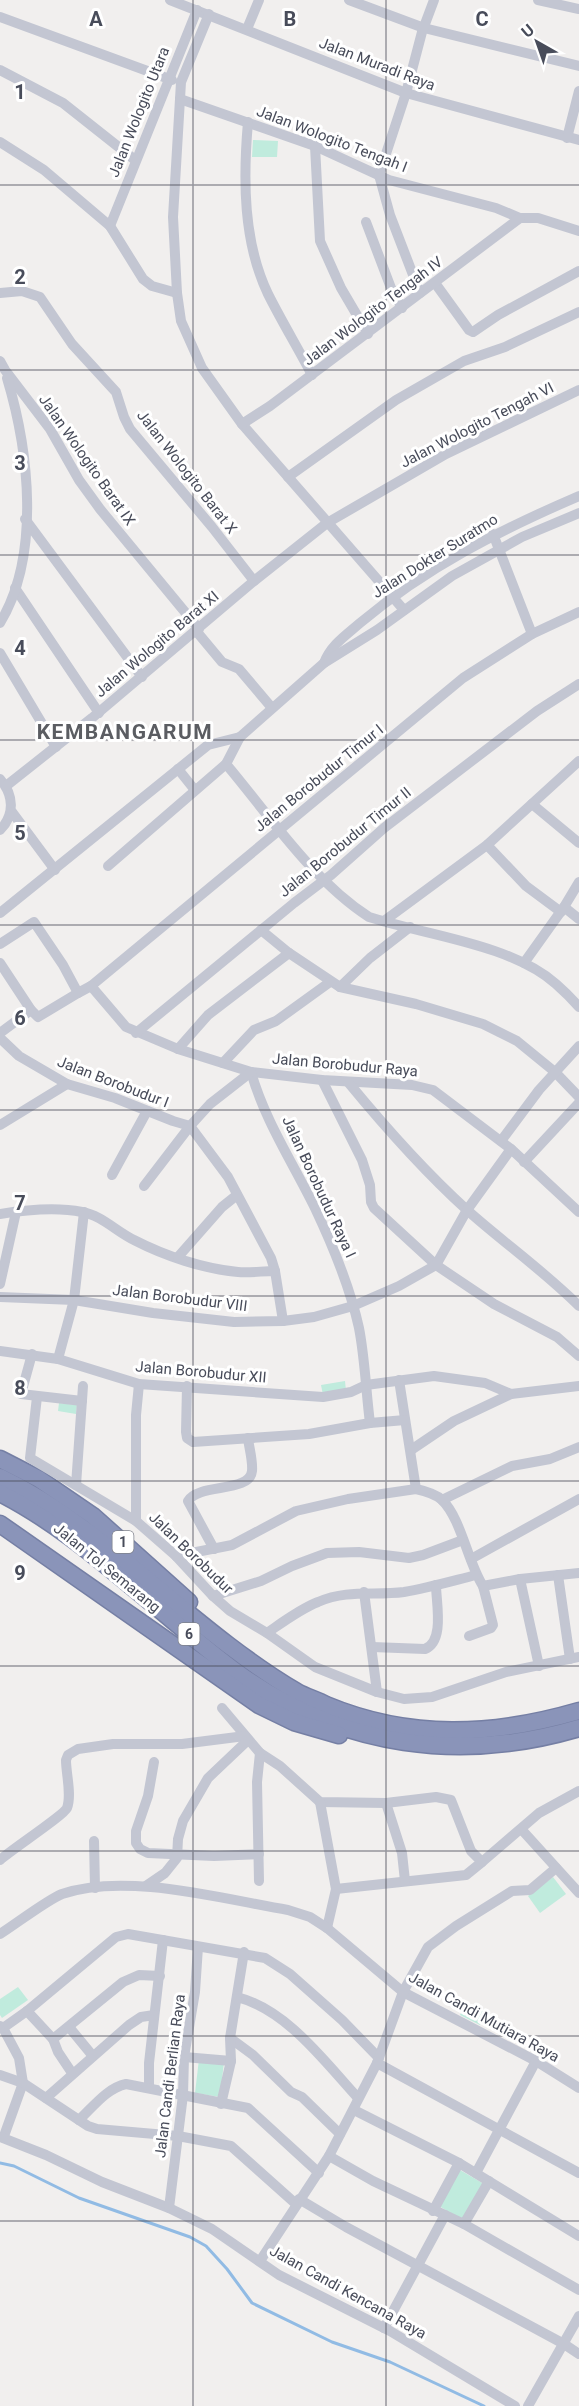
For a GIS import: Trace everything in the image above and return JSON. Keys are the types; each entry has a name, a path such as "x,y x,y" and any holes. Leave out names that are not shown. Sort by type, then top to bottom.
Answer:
{"highway":[{"name":"1","path":"0,1460 39,1479 93,1516 180,1593 229,1647"},
{"name":"Jalan Tol Semarang","path":"0,1477 34,1493 93,1534 229,1647 299,1693 355,1717 405,1728 463,1732 545,1721 579,1711"},
{"name":"Jalan Tol Semarang","path":"0,1492 26,1506 81,1544 242,1676 291,1706 352,1730 397,1742 465,1747 507,1744 554,1736 579,1728"},
{"path":"0,1524 259,1705 294,1722 336,1734 397,1742"}],"street":[{"name":"Jalan Muradi Raya","path":"170,0 191,6 406,93 579,140"},
{"path":"247,29 259,0"},
{"path":"350,0 424,28 579,66"},
{"path":"420,293 390,215 379,175 434,0"},
{"path":"538,0 579,9"},
{"name":"Jalan Wologito Utara","path":"110,226 168,79 191,6"},
{"path":"209,14 182,82 180,99 173,217 177,293 181,321 202,368 242,424 404,610"},
{"path":"0,16 168,79 182,82"},
{"path":"0,70 63,103 135,160"},
{"path":"567,138 579,91"},
{"name":"Jalan Wologito Tengah I","path":"180,99 315,146 389,180 496,208 520,218 538,218 579,231"},
{"path":"248,122 244,162 249,226 257,263 268,293 312,375"},
{"path":"0,142 44,170 110,226 143,279 152,286 177,293"},
{"path":"315,146 320,241 341,288 368,334"},
{"name":"Jalan Wologito Tengah IV","path":"242,424 368,334 520,218"},
{"path":"366,222 384,272 402,308"},
{"path":"435,283 473,332 498,315 579,271"},
{"name":"Jalan Wologito Barat X","path":"0,293 22,291 40,297 72,344 116,392 130,429 212,527 254,582"},
{"path":"288,477 396,399 464,361 505,347 579,312"},
{"path":"0,623 12,603 25,546 26,473 17,413 2,366"},
{"name":"Jalan Wologito Barat IX","path":"2,366 50,429 79,480 100,509 222,662 239,669 272,708"},
{"name":"Jalan Wologito Tengah VI","path":"327,524 446,454 579,390"},
{"name":"Jalan Dokter Suratmo","path":"324,663 330,649 392,596 493,534 579,496"},
{"name":"Jalan Dokter Suratmo","path":"108,866 194,789 226,764 240,737 324,663 452,576 522,537 579,513"},
{"path":"25,519 142,677"},
{"name":"Jalan Wologito Barat XI","path":"3,782 56,747 99,713 254,582 327,524"},
{"path":"493,534 532,634"},
{"path":"15,588 99,713"},
{"name":"Jalan Borobudur Timur I","path":"31,1010 39,1017 43,1016 91,986 463,678 532,634 579,612"},
{"path":"0,654 56,747"},
{"name":"Jalan Borobudur Timur II","path":"136,1032 324,880 384,828 537,711 579,684"},
{"name":"Jalan Dokter Suratmo","path":"0,914 208,745 240,737"},
{"path":"384,921 487,845 579,761"},
{"path":"226,764 324,880 356,908 384,921 470,943 524,963 555,982 579,1007"},
{"path":"178,770 194,789"},
{"path":"3,782 12,812 55,870"},
{"path":"532,804 579,843"},
{"path":"0,830 9,822 12,812"},
{"path":"487,845 526,886 579,919"},
{"path":"524,963 563,909 579,882"},
{"path":"0,944 34,922 63,965 78,993"},
{"path":"223,1063 254,1030 276,1021 335,984 410,927"},
{"path":"261,930 335,984 416,1004 483,1024 517,1041 555,1072 579,1096"},
{"path":"178,1049 208,1015 289,952"},
{"path":"0,963 31,1010 0,1033"},
{"name":"Jalan Borobudur Raya","path":"91,986 126,1027 178,1049 251,1072 322,1080 412,1084 426,1087 442,1096 511,1149 579,1212"},
{"name":"Jalan Borobudur I","path":"0,1038 19,1056 67,1084 190,1125"},
{"path":"501,1141 539,1089 579,1046"},
{"path":"144,1186 190,1125 210,1104 251,1072"},
{"name":"Jalan Borobudur Raya I","path":"251,1072 284,1151 315,1208 354,1306 370,1423"},
{"path":"322,1080 362,1160 374,1208 436,1265 494,1304 557,1337 579,1356"},
{"path":"348,1082 383,1126 467,1210 530,1261 579,1306"},
{"path":"0,1125 67,1084"},
{"path":"524,1162 579,1102"},
{"path":"112,1174 147,1111"},
{"path":"190,1125 228,1177 271,1258 283,1321"},
{"path":"436,1265 467,1210 511,1149"},
{"path":"178,1257 222,1207 237,1195"},
{"path":"0,1284 2,1263 16,1212"},
{"path":"0,1214 84,1212 101,1219 132,1240 215,1269 240,1272 275,1271"},
{"path":"58,1359 74,1300 84,1212"},
{"name":"Jalan Borobudur VIII","path":"0,1297 74,1300 153,1313 234,1322 283,1321 314,1317 354,1306 399,1286 436,1265"},
{"name":"Jalan Borobudur XII","path":"0,1351 58,1359 139,1384 323,1397 351,1392 366,1385 434,1376 485,1383 511,1394"},
{"path":"32,1354 21,1393 37,1397 82,1401"},
{"path":"399,1380 416,1489"},
{"path":"136,1521 136,1415 139,1384"},
{"path":"76,1485 83,1386"},
{"path":"187,1386 186,1432 193,1442 309,1434 370,1423 405,1420"},
{"path":"411,1450 454,1421 511,1394 579,1386"},
{"name":"Jalan Borobudur","path":"37,1397 30,1458 136,1521 176,1556 230,1611 267,1633 315,1667 377,1692 419,1700 506,1672 575,1658"},
{"path":"214,1549 188,1501 195,1492 223,1488 248,1479 253,1468 248,1438"},
{"path":"442,1500 512,1466 550,1459 579,1448"},
{"path":"176,1556 232,1545 296,1511 348,1499 416,1489 442,1500 452,1513 476,1575 483,1586 493,1625 491,1628 469,1636"},
{"path":"471,1559 579,1499"},
{"path":"213,1596 261,1581 327,1553 359,1552 409,1558 423,1555 462,1539"},
{"path":"483,1586 520,1579 579,1573"},
{"path":"267,1633 317,1602 333,1597 364,1592 402,1592 476,1575"},
{"path":"558,1575 575,1658"},
{"path":"520,1579 539,1666"},
{"path":"372,1647 425,1649 431,1646 436,1638 436,1585"},
{"path":"364,1592 377,1692"},
{"path":"222,1708 260,1753 280,1766 320,1802 336,1890 327,1928"},
{"path":"0,1860 26,1838 64,1814 67,1809 66,1760 68,1755 78,1749 113,1744 134,1746 182,1744 246,1738"},
{"path":"146,1886 165,1873 177,1858 183,1821 202,1786 246,1738"},
{"path":"259,1881 256,1782 260,1753"},
{"path":"154,1762 148,1796 136,1831 136,1843 140,1849 148,1853 214,1856 259,1854"},
{"path":"336,1890 466,1875 522,1830 530,1820 549,1806 579,1791"},
{"path":"320,1802 386,1803 436,1797 451,1800 471,1851 482,1862"},
{"path":"386,1803 402,1853 405,1881"},
{"path":"522,1830 579,1893"},
{"path":"94,1841 95,1888"},
{"path":"260,2261 329,2156 354,2110 378,2061 405,1987 428,1947 512,1891 530,1890 556,1868"},
{"name":"Jalan Candi Mutiara Raya","path":"0,1934 60,1895 95,1888 146,1886 288,1910 309,1917 327,1928 405,1987 533,2059 579,2088"},
{"path":"2,2137 23,2083 19,2058 2,2027 27,2011 122,1934 243,1952 265,1958 290,1974 342,2020 378,2061 497,2130 579,2174"},
{"path":"149,2087 149,2063 164,1940"},
{"name":"Jalan Candi Berlian Raya","path":"169,2208 183,2095 184,2057 195,1992 198,1947"},
{"path":"221,2104 231,2061 230,2038 243,1952"},
{"path":"53,2039 123,1982 139,1975 160,1976"},
{"path":"237,1997 255,2001 283,2022 358,2098"},
{"path":"27,2011 53,2039 58,2052 72,2073"},
{"path":"46,2098 92,2055 136,2020 154,2015"},
{"path":"69,2027 92,2055"},
{"path":"230,2038 253,2055 291,2092 302,2097 340,2134"},
{"path":"184,2057 231,2061"},
{"path":"474,2172 533,2059"},
{"path":"0,2075 23,2083 88,2126 111,2131 178,2136 231,2146 298,2201 579,2354"},
{"path":"79,2121 104,2096 119,2085 126,2084 248,2108 318,2173"},
{"path":"354,2110 459,2163 579,2236"},
{"name":"Jalan Candi Kencana Raya","path":"2,2137 102,2182 169,2208 212,2229 297,2285 387,2330 515,2406"},
{"path":"329,2156 433,2211 464,2224 579,2290"},
{"path":"433,2211 459,2163"},
{"path":"464,2224 489,2181"},
{"path":"387,2330 448,2216"},
{"path":"528,2406 579,2316"}],"green space":[{"path":"253,140 278,141 277,157 252,157"},
{"path":"345,1381 346,1391 323,1395 321,1385"},
{"path":"59,1403 77,1405 76,1414 58,1411"},
{"path":"553,1877 566,1894 540,1913 528,1896"},
{"path":"18,1987 28,2000 2,2018 0,1999"},
{"path":"467,2003 486,2013 480,2025 460,2015"},
{"path":"199,2059 224,2062 220,2097 195,2093"},
{"path":"460,2170 484,2184 463,2220 439,2206"}],"waterway":[{"path":"0,2163 14,2166 79,2198 190,2237 206,2246 227,2269 252,2303 332,2342 390,2362 484,2406"}],"district":[{"name":"KEMBANGARUM","path":"125,732"}]}
